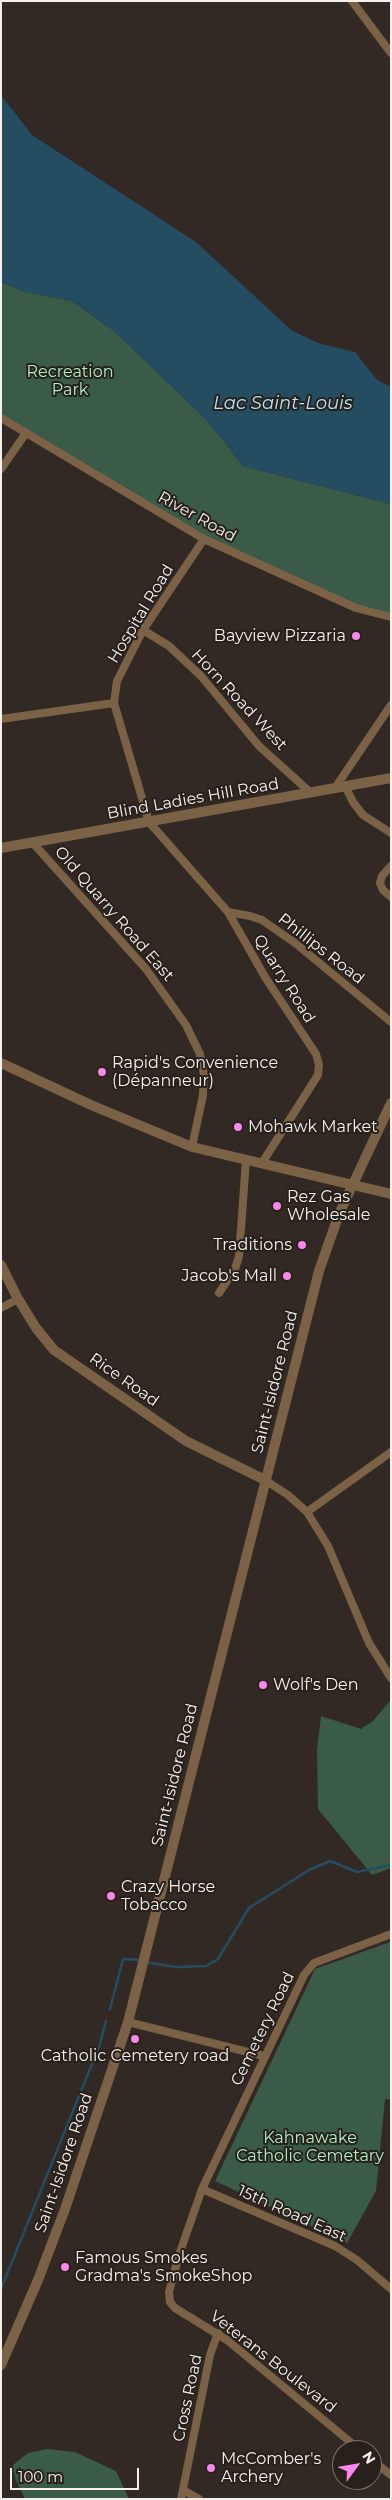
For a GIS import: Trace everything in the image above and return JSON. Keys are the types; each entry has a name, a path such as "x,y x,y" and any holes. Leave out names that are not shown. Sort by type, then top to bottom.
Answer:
{"street":[{"path":"352,1 391,53"},
{"name":"River Road","path":"1,418 204,539 356,608 391,617"},
{"path":"1,469 26,433"},
{"name":"Hospital Road","path":"149,822 114,702 117,681 144,630 204,539"},
{"name":"Horn Road West","path":"144,630 169,646 194,670 259,746 311,793"},
{"path":"1,719 114,702"},
{"path":"391,705 340,787 363,815 391,833"},
{"name":"Blind Ladies Hill Road","path":"1,848 391,778"},
{"name":"Quarry Road","path":"149,822 228,912 265,977 316,1054 319,1065 318,1075 290,1116 262,1163"},
{"name":"Old Quarry Road East","path":"32,842 146,969 186,1025 200,1054 204,1075 203,1095 192,1146"},
{"path":"391,866 382,876 380,883 383,890 391,897"},
{"name":"Phillips Road","path":"228,912 250,916 296,943 391,1022"},
{"path":"1,1063 91,1105 192,1146 391,1194"},
{"name":"Saint-Isidore Road","path":"1,2365 38,2280 65,2209 128,2022 319,1271 352,1184 391,1103"},
{"path":"219,1293 235,1269 239,1256 246,1160"},
{"name":"Rice Road","path":"1,1266 44,1340 54,1350 186,1441 265,1480"},
{"path":"1,1308 18,1298"},
{"path":"306,1512 391,1452"},
{"path":"265,1480 288,1495 306,1512 328,1546 369,1643 391,1678"},
{"name":"Cemetery Road","path":"229,2129 304,1976 314,1964 391,1934"},
{"path":"128,2022 264,2056"},
{"name":"Veterans Boulevard","path":"229,2129 202,2189 177,2261 169,2297 174,2308 218,2333 348,2440"},
{"name":"15th Road East","path":"202,2189 335,2246 357,2260 391,2289"},
{"name":"Cross Road","path":"180,2499 210,2355 218,2333"},
{"path":"183,2490 199,2499"}],"green space":[{"name":"Recreation Park","path":"1,282 26,292 72,301 114,331 206,419 243,466 391,504 391,617 356,608 204,539 1,418"},
{"path":"390,1701 391,1868 372,1875 318,1809 317,1750 321,1716 361,1729 373,1721"},
{"name":"Kahnawake Catholic Cemetary","path":"390,1942 391,2100 385,2099 376,2191 347,2243 215,2181 315,1969"},
{"path":"47,2449 75,2452 116,2471 129,2499 25,2499 15,2478 13,2465 28,2453"}],"water":[{"name":"Lac Saint-Louis","path":"1,95 32,135 196,242 291,330 318,343 355,352 377,380 391,387 391,504 243,466 206,419 114,331 72,301 26,292 1,282"}],"waterway":[{"path":"145,1962 176,1967 206,1966 218,1959 249,1908 309,1870 330,1861 357,1872 391,1865"},
{"path":"110,2009 123,1959 140,1960"},
{"path":"1,2289 100,2044 106,2021"}],"place":[{"name":"Bayview Pizzaria","path":"356,636"},
{"name":"Rapid's Convenience (Dépanneur)","path":"102,1072"},
{"name":"Mohawk Market","path":"238,1127"},
{"name":"Rez Gas Wholesale","path":"277,1206"},
{"name":"Traditions","path":"302,1245"},
{"name":"Jacob's Mall","path":"287,1276"},
{"name":"Wolf's Den","path":"263,1685"},
{"name":"Crazy Horse Tobacco","path":"111,1896"},
{"name":"Catholic Cemetery road","path":"135,2039"},
{"name":"Famous Smokes Gradma's SmokeShop","path":"65,2267"},
{"name":"McComber's Archery","path":"211,2468"}]}
